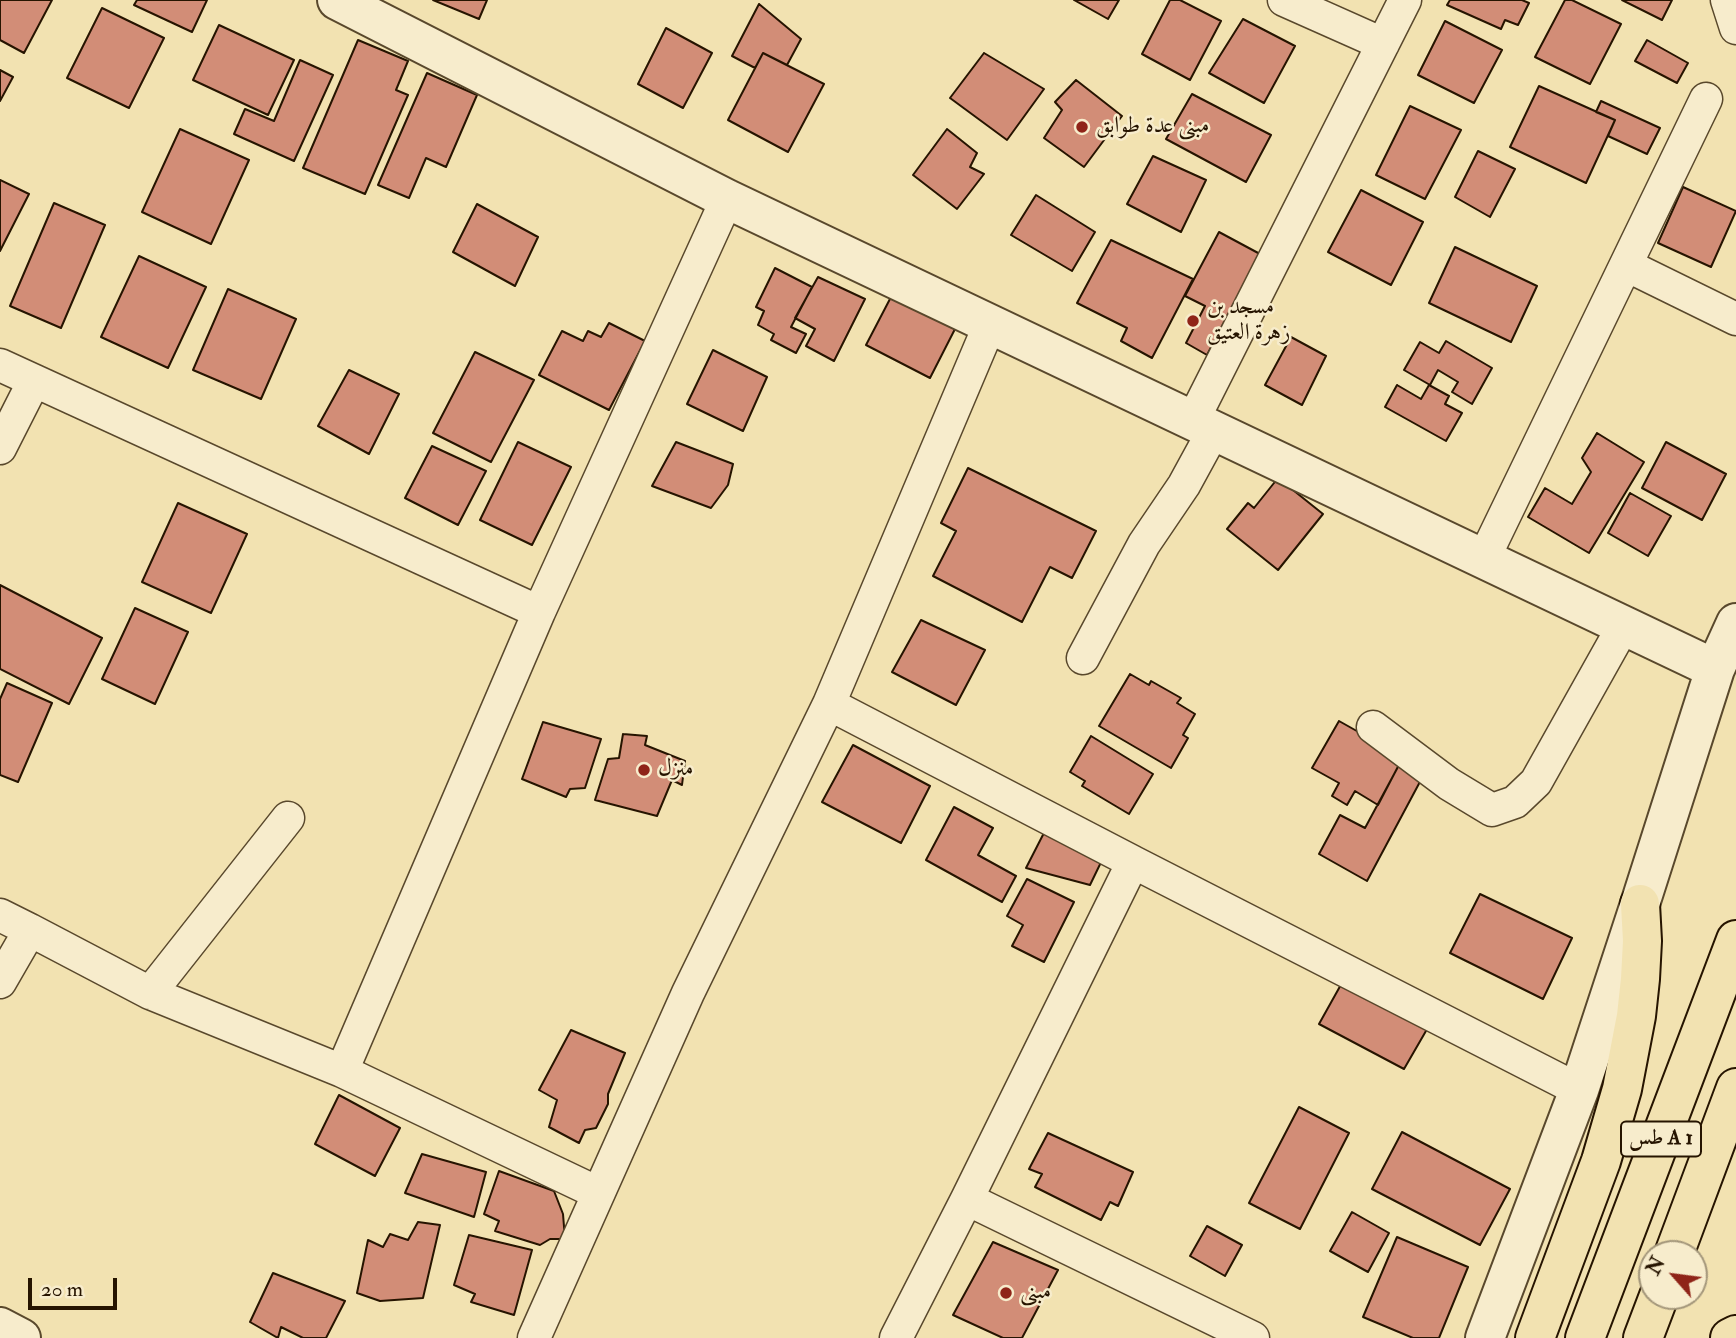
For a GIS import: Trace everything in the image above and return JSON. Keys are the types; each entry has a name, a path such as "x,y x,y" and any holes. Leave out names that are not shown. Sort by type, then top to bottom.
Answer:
{"highway":[{"path":"1535,1338 1601,1161 1622,1089 1638,991 1642,942 1640,904"},
{"name":"طس A 1","path":"1585,1338 1736,940"},
{"name":"طس A 1","path":"1679,1240 1736,1088"},
{"path":"1643,1338 1654,1310"},
{"path":"1730,1338 1736,1335"}],"street":[{"path":"339,0 727,199 1715,669"},
{"path":"1283,0 1383,44"},
{"path":"1083,658 1144,544 1184,485 1204,425 1405,0"},
{"path":"1727,0 1736,28"},
{"path":"1484,558 1706,99"},
{"path":"342,1071 539,612 727,199"},
{"path":"1626,265 1736,319"},
{"path":"534,1338 688,992 829,704 990,324"},
{"path":"0,365 539,612"},
{"path":"0,448 34,381"},
{"path":"1485,1338 1578,1090 1715,669 1736,623"},
{"path":"1373,727 1449,784 1492,810 1515,802 1536,782 1624,625"},
{"path":"829,704 1578,1090"},
{"path":"150,993 288,818"},
{"path":"896,1338 968,1199 1133,862"},
{"path":"0,915 150,993 342,1071 598,1193"},
{"path":"0,982 30,930"},
{"path":"968,1199 1253,1338"},
{"path":"0,1327 21,1338"}],"building":[{"path":"0,0 52,0 24,53 0,40"},
{"path":"137,0 207,0 192,32 134,5"},
{"path":"433,0 487,0 479,19"},
{"path":"1074,0 1119,0 1108,19"},
{"path":"1170,0 1180,0 1221,21 1190,80 1142,54"},
{"path":"1450,0 1522,0 1529,3 1518,25 1505,20 1501,29 1447,5"},
{"path":"1565,0 1572,0 1621,24 1590,84 1535,57"},
{"path":"1622,0 1672,0 1662,20"},
{"path":"759,4 801,39 787,65 763,53 755,68 732,56"},
{"path":"102,8 164,38 129,108 67,78"},
{"path":"1243,19 1295,46 1264,103 1209,73"},
{"path":"1445,21 1502,50 1474,103 1418,75"},
{"path":"219,25 294,60 268,115 193,80"},
{"path":"666,28 712,53 683,108 638,84"},
{"path":"358,40 408,61 396,90 408,95 365,194 303,168"},
{"path":"1647,40 1688,63 1677,83 1635,61"},
{"path":"763,53 824,84 788,152 728,120"},
{"path":"984,53 1044,89 1007,140 950,98"},
{"path":"300,60 333,75 294,161 234,134 245,109 274,121"},
{"path":"0,70 13,77 0,101"},
{"path":"427,73 477,95 446,167 426,158 409,198 378,185"},
{"name":"مبنى عدة طوابق","path":"1076,80 1122,116 1084,167 1044,138 1062,110 1055,102"},
{"path":"1539,86 1615,120 1586,183 1510,147"},
{"path":"1192,94 1271,135 1246,182 1166,139"},
{"path":"1601,101 1660,128 1647,154 1608,136 1615,120 1596,112"},
{"path":"1410,106 1461,130 1425,199 1376,175"},
{"path":"180,129 249,160 211,244 142,212"},
{"path":"947,129 977,153 970,167 984,174 957,209 913,175"},
{"path":"1478,151 1515,169 1490,217 1455,197"},
{"path":"1153,156 1206,180 1181,232 1127,204"},
{"path":"0,180 29,194 0,251"},
{"path":"1683,187 1736,211 1711,267 1658,243"},
{"path":"1361,190 1423,222 1391,285 1328,252"},
{"path":"1036,195 1095,232 1072,271 1011,235"},
{"path":"54,203 105,225 61,328 10,306"},
{"path":"477,204 538,237 515,286 453,252"},
{"path":"1219,232 1260,254 1207,355 1186,343 1205,306 1185,296"},
{"path":"1111,240 1193,279 1152,358 1121,341 1127,328 1077,303"},
{"path":"1455,247 1537,286 1511,342 1429,303"},
{"path":"139,256 206,287 168,368 101,337"},
{"path":"775,268 812,287 791,327 806,334 796,353 771,340 774,334 758,325 764,311 756,307"},
{"path":"818,277 865,299 834,361 806,346 815,329 795,318"},
{"path":"228,289 296,319 261,399 193,370"},
{"path":"891,297 955,329 930,378 866,345"},
{"path":"609,323 645,341 609,410 539,375 562,331 583,341 588,331 601,337"},
{"path":"1291,337 1326,356 1302,405 1265,385"},
{"path":"1446,341 1492,368 1472,404 1452,392 1458,382 1438,370 1430,385 1404,370 1420,342 1439,353"},
{"path":"713,350 767,377 743,431 687,404"},
{"path":"475,352 534,380 491,462 433,433"},
{"path":"349,370 399,394 369,454 318,426"},
{"path":"1397,385 1421,399 1429,385 1449,396 1445,404 1462,413 1446,441 1385,407"},
{"path":"1597,433 1644,462 1589,553 1528,517 1545,488 1572,504 1591,472 1582,458"},
{"path":"518,442 571,467 532,545 480,520"},
{"path":"676,442 733,464 728,485 711,508 652,486"},
{"path":"1666,442 1726,474 1702,520 1642,488"},
{"path":"432,446 486,471 458,525 405,498"},
{"path":"968,468 1096,531 1072,578 1050,567 1022,622 933,576 956,531 941,523"},
{"path":"1278,478 1323,514 1278,570 1227,529 1248,503 1254,508"},
{"path":"1630,493 1671,516 1648,556 1608,533"},
{"path":"178,503 247,534 211,613 142,582"},
{"path":"0,585 102,638 69,704 0,669"},
{"path":"135,608 188,632 155,704 102,679"},
{"path":"921,620 985,650 956,705 892,672"},
{"path":"1130,674 1149,685 1151,681 1181,698 1177,703 1195,714 1183,735 1188,738 1171,768 1099,726"},
{"path":"7,683 52,703 18,782 0,775 0,699"},
{"path":"1339,721 1403,757 1378,805 1355,791 1347,805 1332,796 1339,783 1312,768"},
{"path":"543,722 601,739 585,788 570,789 566,797 522,779"},
{"name":"منزل","path":"623,734 647,736 645,745 685,761 682,785 672,780 657,816 595,800 608,759 619,758"},
{"path":"1091,736 1153,774 1129,814 1082,786 1085,781 1070,772"},
{"path":"853,745 930,786 901,843 822,802"},
{"path":"1399,765 1422,778 1367,881 1319,854 1340,815 1365,828"},
{"path":"954,807 993,828 978,855 1016,876 1002,902 926,860"},
{"path":"1048,825 1105,854 1090,885 1026,868"},
{"path":"1027,879 1074,902 1044,962 1012,946 1023,925 1007,916"},
{"path":"1480,894 1572,938 1543,999 1450,953"},
{"path":"1343,981 1430,1024 1404,1069 1319,1024"},
{"path":"571,1030 625,1053 608,1094 608,1104 596,1128 585,1130 579,1143 549,1127 557,1100 539,1090"},
{"path":"339,1095 400,1128 375,1176 315,1144"},
{"path":"1299,1107 1349,1133 1300,1229 1249,1203"},
{"path":"1402,1132 1510,1189 1480,1245 1372,1189"},
{"path":"1048,1133 1133,1172 1118,1206 1110,1202 1101,1220 1035,1187 1042,1174 1029,1169"},
{"path":"422,1154 486,1172 474,1217 405,1193"},
{"path":"499,1171 554,1191 563,1214 565,1239 550,1239 540,1245 495,1231 499,1221 484,1214"},
{"path":"1352,1212 1389,1233 1368,1272 1330,1251"},
{"path":"418,1222 440,1225 423,1298 380,1301 357,1293 368,1240 383,1247 390,1234 408,1240"},
{"path":"1207,1226 1242,1245 1225,1276 1190,1256"},
{"path":"469,1235 532,1250 514,1315 471,1302 475,1294 454,1285"},
{"path":"1397,1237 1468,1267 1439,1338 1413,1338 1363,1317"},
{"name":"مبنى","path":"993,1242 1058,1270 1022,1338 1003,1338 953,1315"},
{"path":"273,1273 345,1301 326,1338 303,1338 281,1327 278,1338 250,1322"}],"place":[{"name":"مبنى عدة طوابق","path":"1082,127"},
{"name":"مسجد بن زهرة العتيق","path":"1193,321"},
{"name":"منزل","path":"644,770"},
{"name":"مبنى","path":"1006,1293"}]}
